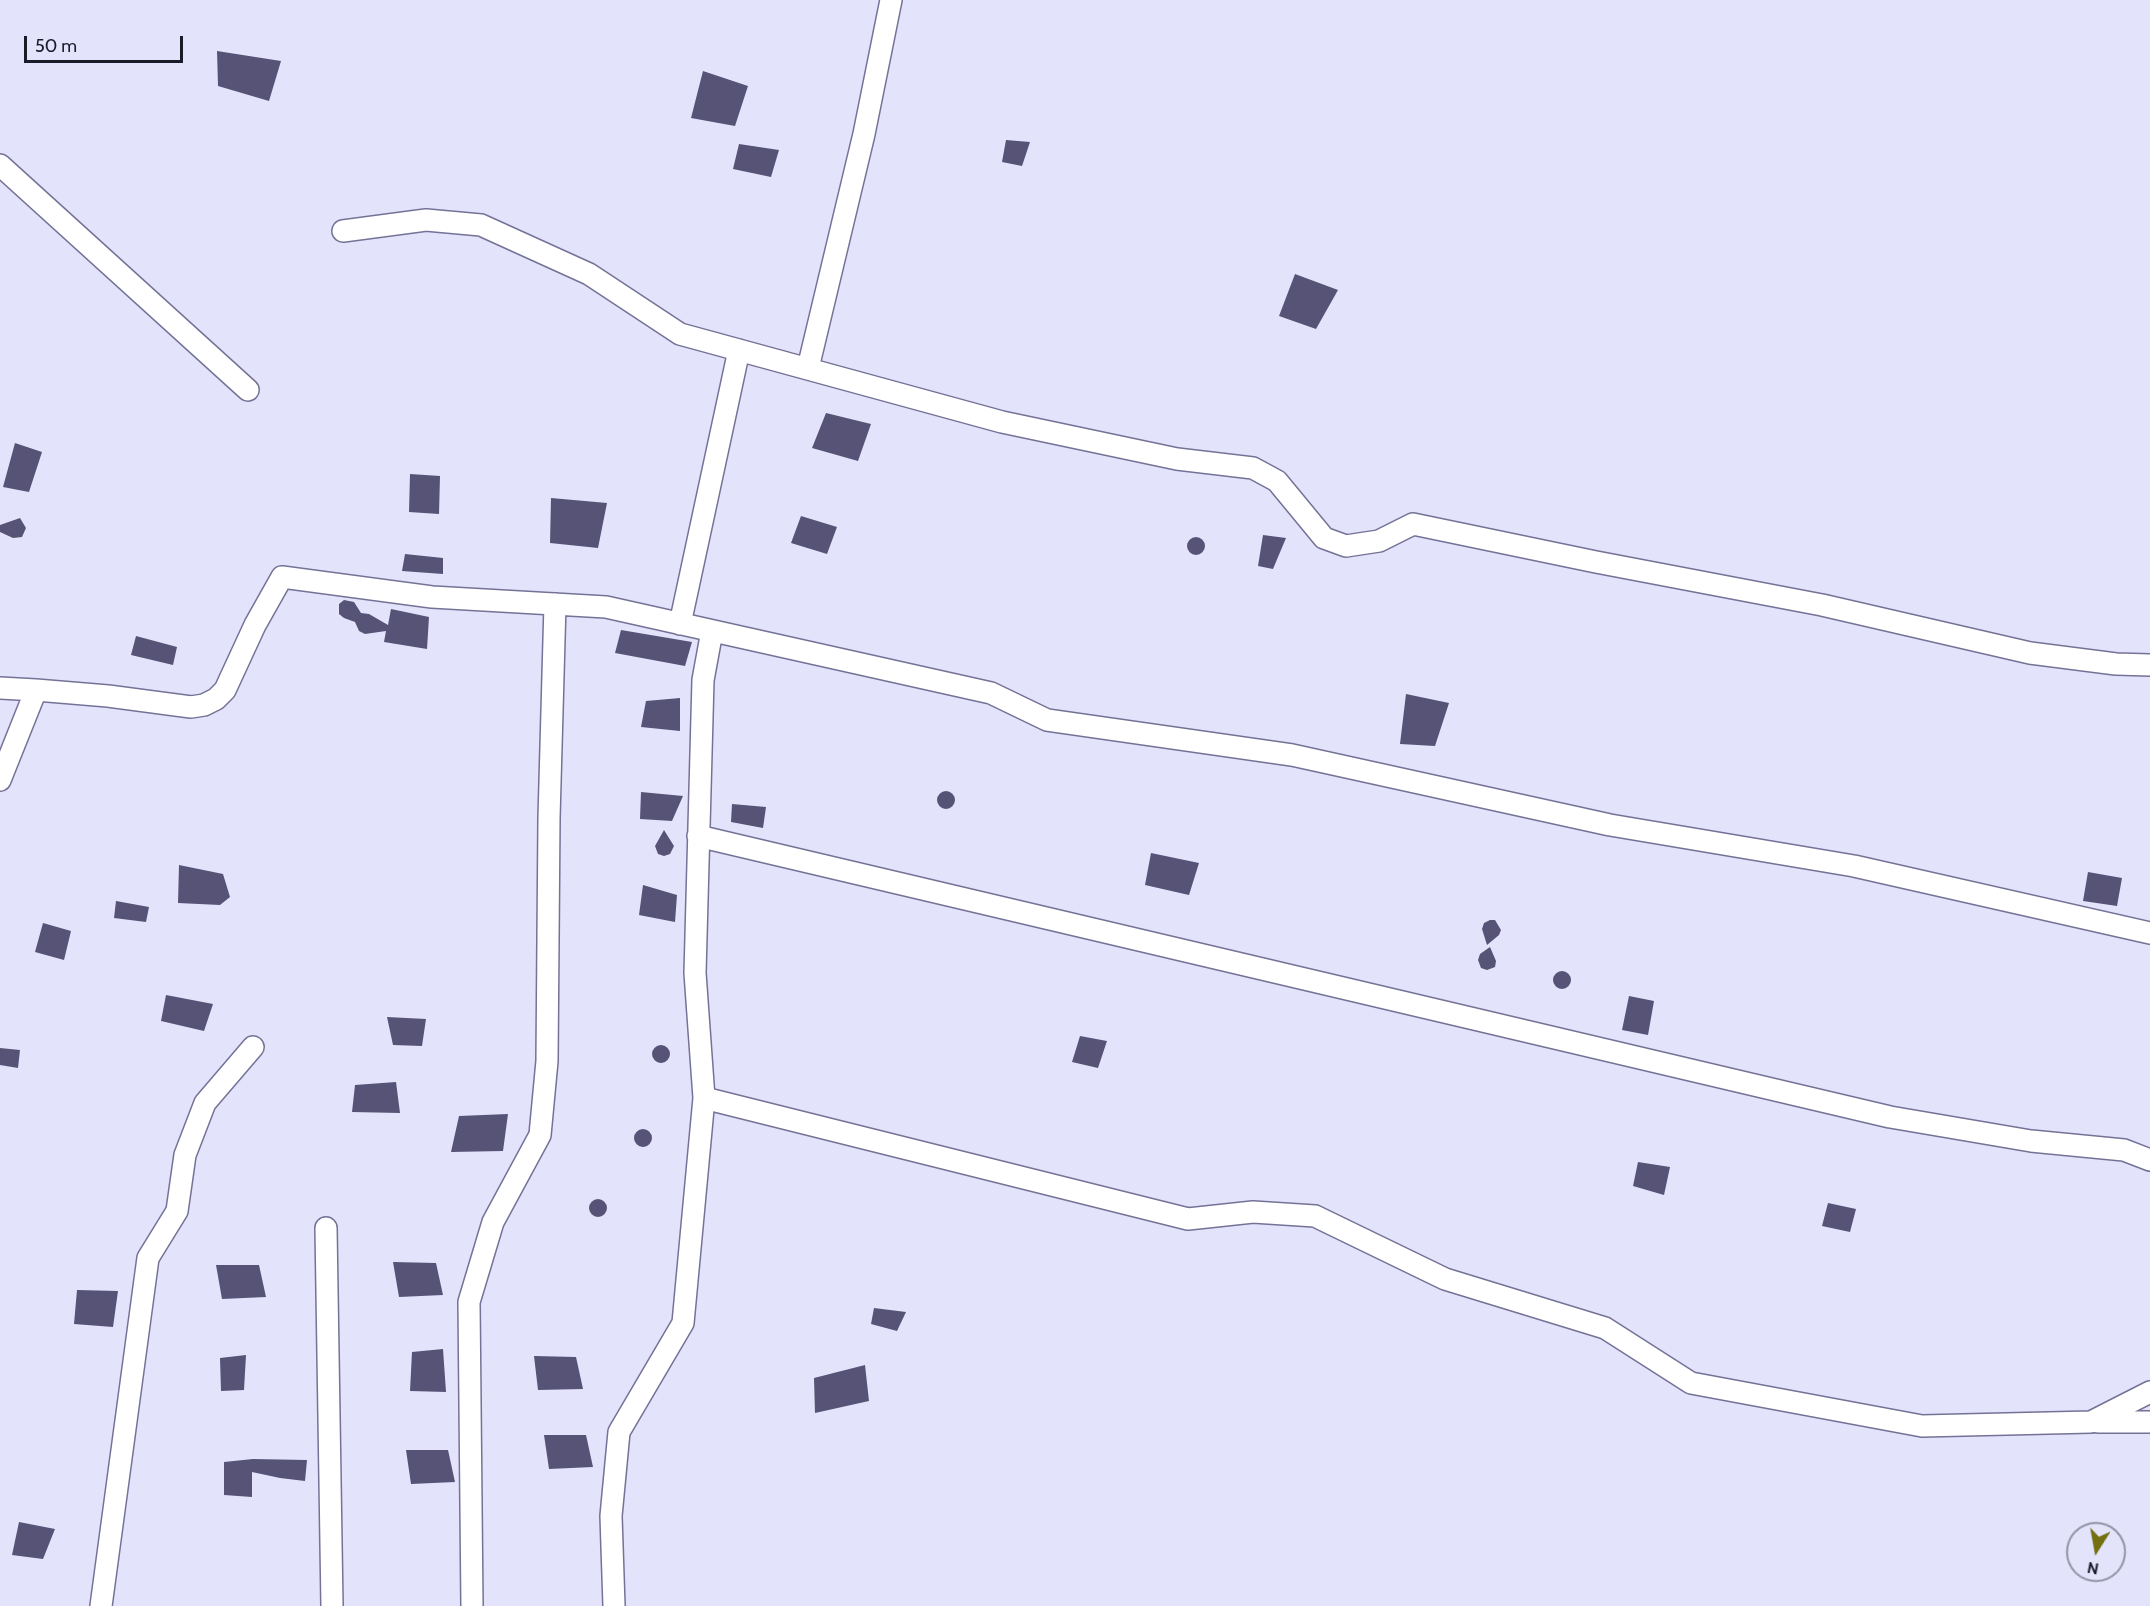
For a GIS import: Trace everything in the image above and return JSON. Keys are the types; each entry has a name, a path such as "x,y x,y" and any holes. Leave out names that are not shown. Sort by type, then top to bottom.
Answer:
{"street":[{"path":"808,368 864,134 891,0"},
{"path":"0,165 248,390"},
{"path":"344,231 426,220 481,225 589,274 680,334 1002,422 1177,459 1253,468 1277,481 1324,538 1346,546 1379,541 1413,524 1822,605 2030,653 2116,664 2150,665"},
{"path":"680,624 739,350"},
{"path":"0,688 108,696 191,707 204,705 216,699 225,690 255,625 282,577 432,597 606,606 991,693 1047,720 1292,755 1610,825 1854,866 2150,933"},
{"path":"472,1606 470,1302 493,1222 540,1135 547,1061 549,818 555,604"},
{"path":"614,1606 611,1516 619,1432 684,1323 704,1098 694,974 703,680 711,631"},
{"path":"0,780 36,690"},
{"path":"698,836 1879,1114 2031,1141 2124,1150 2150,1160"},
{"path":"101,1606 148,1258 177,1211 185,1155 205,1103 253,1047"},
{"path":"704,1098 1188,1219 1253,1212 1315,1216 1445,1279 1605,1329 1691,1383 1922,1426 2150,1422"},
{"path":"326,1228 332,1606"},
{"path":"2091,1422 2150,1392"}],"building":[{"path":"217,51 281,61 269,101 218,86"},
{"path":"703,71 748,86 735,126 691,118"},
{"path":"1006,140 1030,142 1022,166 1002,162"},
{"path":"739,144 779,150 771,177 733,169"},
{"path":"1295,274 1338,290 1316,329 1279,316"},
{"path":"826,413 871,424 858,461 812,448"},
{"path":"15,443 42,452 29,492 3,487"},
{"path":"410,474 440,476 439,514 409,512"},
{"path":"551,498 607,503 598,548 550,543"},
{"path":"801,516 837,527 827,554 791,543"},
{"path":"20,518 26,528 22,537 13,538 0,532 0,525"},
{"path":"1263,535 1286,538 1273,569 1258,566"},
{"path":"1192,537 1200,537 1205,542 1203,553 1192,555 1187,550 1187,542"},
{"path":"405,554 443,558 443,574 402,571"},
{"path":"344,600 354,602 361,613 369,614 388,625 391,609 429,617 427,649 384,642 386,631 365,634 359,631 355,622 339,614 339,604"},
{"path":"621,630 692,642 685,666 615,653"},
{"path":"136,636 177,647 173,665 131,655"},
{"path":"1406,694 1449,703 1435,746 1400,744"},
{"path":"680,698 680,731 641,727 646,701"},
{"path":"942,791 950,791 955,796 953,807 942,809 937,804 937,796"},
{"path":"641,792 683,796 672,821 640,819"},
{"path":"732,804 766,807 763,828 731,822"},
{"path":"664,830 674,846 670,854 664,856 658,854 655,846"},
{"path":"1151,853 1199,863 1189,895 1145,885"},
{"path":"179,865 223,874 230,897 220,905 178,903"},
{"path":"2088,872 2122,878 2117,906 2083,901"},
{"path":"643,885 677,895 675,922 639,915"},
{"path":"116,901 149,907 146,922 114,918"},
{"path":"1495,920 1501,930 1499,935 1487,945 1482,929 1484,923"},
{"path":"43,923 71,931 64,960 35,952"},
{"path":"1490,947 1496,961 1495,967 1487,970 1481,968 1478,960 1480,954"},
{"path":"1558,971 1566,971 1571,976 1569,987 1558,989 1553,984 1553,976"},
{"path":"166,995 213,1004 204,1031 161,1021"},
{"path":"1629,996 1654,1001 1648,1035 1622,1030"},
{"path":"387,1017 426,1019 422,1046 393,1045"},
{"path":"1080,1036 1107,1041 1098,1068 1072,1062"},
{"path":"657,1045 665,1045 670,1050 668,1061 657,1063 652,1058 652,1050"},
{"path":"0,1048 20,1050 18,1068 0,1065"},
{"path":"396,1082 400,1113 352,1112 355,1085"},
{"path":"508,1114 503,1151 451,1152 459,1116"},
{"path":"639,1129 647,1129 652,1134 650,1145 639,1147 634,1142 634,1134"},
{"path":"1638,1162 1670,1167 1664,1195 1633,1186"},
{"path":"594,1199 602,1199 607,1204 605,1215 594,1217 589,1212 589,1204"},
{"path":"1828,1203 1856,1209 1850,1232 1822,1226"},
{"path":"393,1262 436,1263 443,1295 399,1297"},
{"path":"216,1265 259,1265 266,1297 222,1299"},
{"path":"77,1290 118,1291 113,1327 74,1324"},
{"path":"874,1308 906,1312 897,1331 871,1324"},
{"path":"443,1349 446,1392 410,1391 412,1352"},
{"path":"246,1355 244,1390 221,1391 220,1358"},
{"path":"534,1356 576,1357 583,1389 538,1390"},
{"path":"865,1365 869,1401 815,1413 814,1378"},
{"path":"544,1435 586,1435 593,1467 549,1469"},
{"path":"406,1450 448,1450 455,1482 411,1484"},
{"path":"253,1459 307,1460 305,1481 252,1472 252,1497 224,1495 224,1462"},
{"path":"19,1522 55,1529 43,1559 12,1555"}]}
